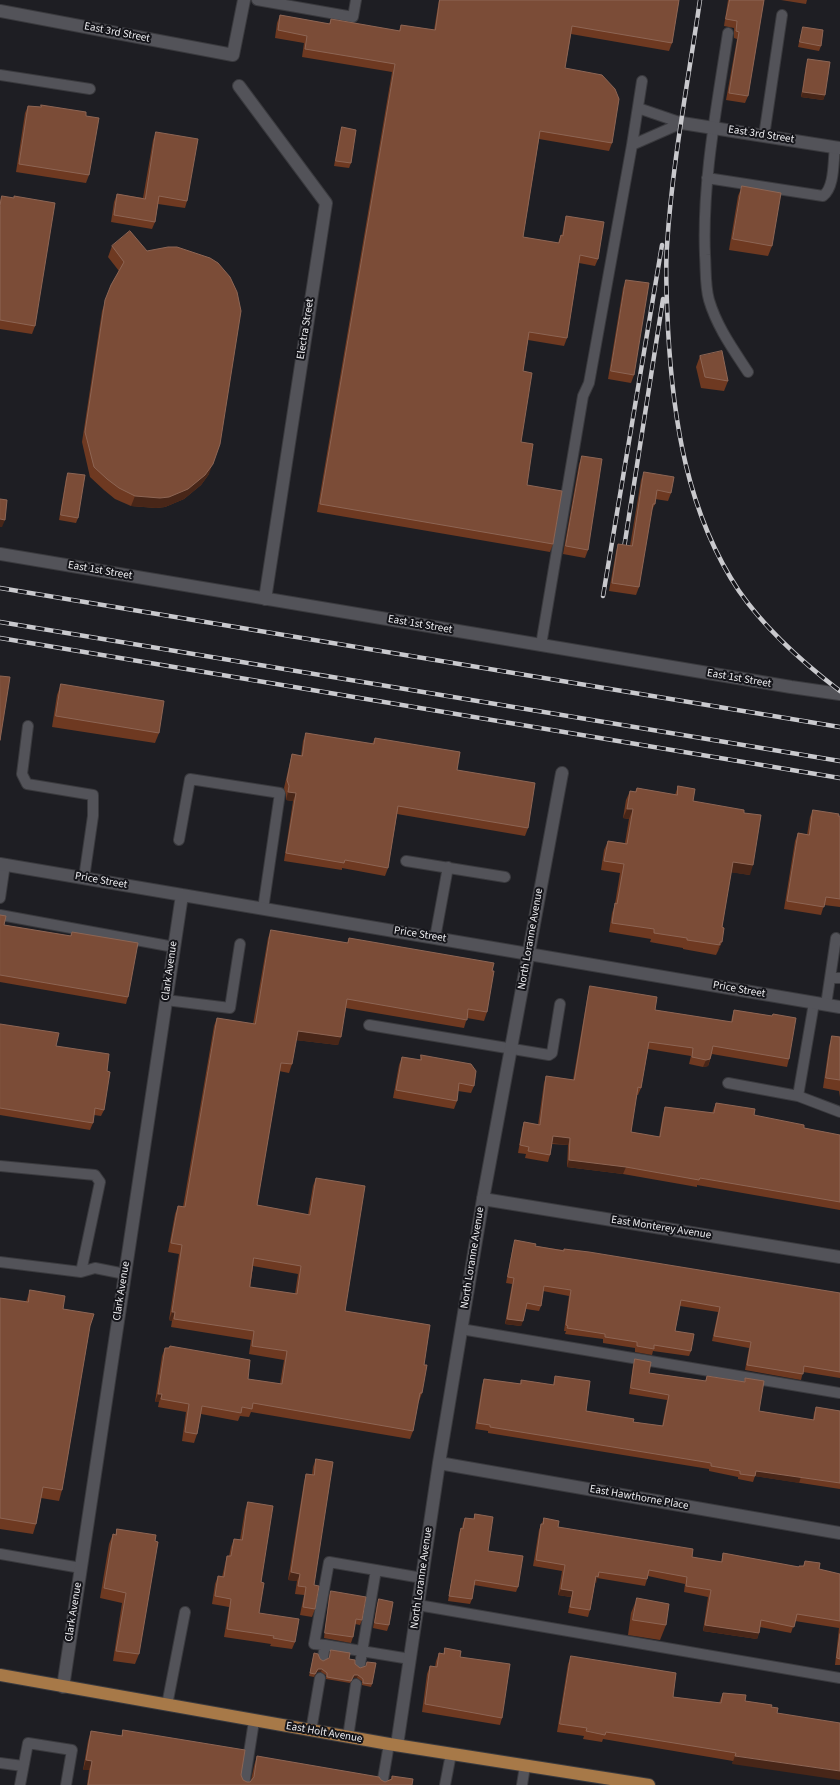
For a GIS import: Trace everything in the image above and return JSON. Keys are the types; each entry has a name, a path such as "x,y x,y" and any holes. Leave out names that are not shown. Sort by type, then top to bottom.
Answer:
{"main road":[{"name":"East Holt Avenue","path":"0,1675 393,1745 649,1785"}],"street":[{"name":"East 3rd Street","path":"0,11 233,55 244,0"},
{"name":"Electra Street","path":"239,86 326,203 265,599"},
{"name":"East 3rd Street","path":"682,123 838,147"},
{"name":"East 1st Street","path":"0,554 790,687 840,694"},
{"name":"North Loranne Avenue","path":"393,1745 410,1659 439,1463 483,1199 562,773"},
{"name":"Price Street","path":"2,864 840,1007"},
{"name":"Clark Avenue","path":"63,1687 182,895"},
{"name":"East Monterey Avenue","path":"483,1199 840,1257"},
{"name":"East Hawthorne Place","path":"439,1463 840,1533"}],"lane":[{"path":"257,0 354,17 356,0"},
{"path":"764,136 782,14"},
{"path":"728,33 707,178 704,228 706,287 722,333 748,372"},
{"path":"0,75 90,89"},
{"path":"540,645 583,396 589,384 642,81"},
{"path":"638,108 682,123"},
{"path":"632,145 682,123"},
{"path":"707,178 823,196 828,192 838,147"},
{"path":"28,726 22,774 27,784 93,795 93,816 84,878"},
{"path":"179,840 190,779 280,794 263,909"},
{"path":"406,860 505,877"},
{"path":"0,898 2,864"},
{"path":"436,938 448,867"},
{"path":"0,915 174,947"},
{"path":"826,1005 835,978 836,938"},
{"path":"166,1000 230,1008 240,944"},
{"path":"798,1096 814,1003"},
{"path":"369,1025 545,1055 552,1053 560,1004"},
{"path":"728,1083 798,1096 840,1112"},
{"path":"0,1166 95,1174 100,1182 81,1272"},
{"path":"0,1262 81,1272 95,1268 125,1274"},
{"path":"461,1329 840,1393"},
{"path":"0,1554 81,1568"},
{"path":"410,1659 314,1644 329,1562 422,1578"},
{"path":"360,1664 376,1570"},
{"path":"418,1605 840,1678"},
{"path":"167,1705 185,1612"},
{"path":"323,1657 325,1645"},
{"path":"311,1730 320,1678"},
{"path":"348,1737 356,1684"},
{"path":"244,1785 254,1721"},
{"path":"20,1785 28,1743 72,1750 66,1785"},
{"path":"382,1785 393,1745"},
{"path":"445,1785 451,1754"},
{"path":"0,1763 23,1766"},
{"path":"522,1785 525,1766"}],"building":[{"path":"440,0 679,0 672,43 572,26 565,68 602,75 615,89 619,99 612,143 540,131 523,237 559,243 561,235 563,236 566,216 604,222 598,259 580,255 567,338 529,332 523,371 532,373 521,442 533,444 527,485 562,491 553,544 320,504 395,64 305,49 307,36 278,30 280,15 330,24 331,19 400,31 401,25 435,30"},
{"path":"730,0 764,0 748,96 729,93 739,32 736,31 737,21 726,19"},
{"path":"803,27 823,30 821,46 800,42"},
{"path":"808,59 830,62 825,95 803,92"},
{"path":"41,105 86,112 86,116 99,118 89,175 19,164 28,106 41,107"},
{"path":"342,127 356,130 351,163 336,161"},
{"path":"156,132 198,139 187,201 159,196 155,222 114,215 117,194 145,199"},
{"path":"742,186 781,193 772,246 733,239"},
{"path":"2,196 14,198 14,196 55,203 35,326 0,320 0,206"},
{"path":"130,231 147,251 177,247 210,258 218,263 230,277 237,292 241,311 220,444 213,464 205,475 188,489 169,497 160,498 135,496 119,488 107,479 94,467 85,432 105,300 111,285 124,262 112,246"},
{"path":"626,280 649,283 634,375 611,371"},
{"path":"722,351 728,381 705,377 700,356"},
{"path":"582,456 602,459 588,550 566,546"},
{"path":"644,472 674,477 671,493 657,490 655,504 653,504 639,587 612,583 618,544 632,546"},
{"path":"68,473 85,475 78,518 61,515"},
{"path":"0,499 7,500 5,520 0,519"},
{"path":"0,676 10,677 0,740"},
{"path":"61,684 164,701 159,733 56,716"},
{"path":"306,733 374,744 375,738 460,752 457,770 535,783 528,828 398,806 388,868 345,860 344,863 286,853 296,793 288,792 289,786 287,780 292,754 302,756"},
{"path":"678,786 695,789 693,801 744,810 744,813 761,815 753,865 733,862 722,927 724,928 722,942 720,942 720,945 654,933 654,929 612,923 624,864 604,861 608,841 627,844 633,809 627,809 630,791 636,792 637,788 677,795"},
{"path":"813,810 839,814 838,816 840,816 840,899 826,897 824,907 787,901 798,833 809,835"},
{"path":"0,915 6,916 4,925 71,936 72,932 138,943 128,997 0,975"},
{"path":"271,930 348,943 349,938 494,963 487,1012 468,1009 467,1020 347,999 341,1037 298,1031 292,1064 281,1063 257,1205 310,1215 316,1178 365,1186 345,1311 430,1325 424,1365 427,1365 413,1431 253,1403 252,1409 242,1407 241,1413 202,1406 197,1434 185,1432 189,1404 161,1399 162,1394 158,1394 165,1348 169,1348 170,1346 250,1360 248,1379 282,1384 287,1351 252,1346 254,1331 174,1319 175,1312 172,1312 182,1245 171,1243 178,1206 185,1207 217,1018 255,1024","holes":["254,1258 301,1266 297,1294 250,1287"]},
{"path":"590,986 657,997 655,1010 732,1022 734,1010 796,1018 789,1059 713,1046 710,1059 706,1060 692,1057 693,1048 649,1042 641,1088 638,1087 631,1132 660,1137 665,1107 714,1113 716,1103 755,1109 754,1115 804,1125 804,1128 840,1135 840,1202 700,1178 699,1180 626,1167 569,1160 570,1138 553,1136 550,1155 528,1151 529,1147 520,1145 524,1122 540,1125 546,1076 574,1080"},
{"path":"0,1024 59,1033 56,1046 109,1054 107,1071 110,1072 104,1110 95,1108 93,1123 0,1108"},
{"path":"832,1036 840,1037 840,1080 826,1078"},
{"path":"421,1055 471,1064 476,1071 474,1086 459,1083 457,1101 396,1090 402,1057 421,1060"},
{"path":"515,1240 536,1244 535,1246 564,1251 564,1249 589,1252 840,1293 840,1372 804,1366 803,1374 747,1365 751,1342 714,1336 720,1307 681,1300 675,1331 694,1334 691,1351 654,1345 654,1349 637,1346 637,1342 605,1337 605,1334 567,1328 568,1326 566,1325 571,1290 544,1286 541,1306 527,1303 523,1321 507,1319 514,1278 508,1277"},
{"path":"30,1290 65,1296 63,1309 94,1314 90,1326 62,1490 43,1487 36,1524 0,1518 0,1298 28,1302"},
{"path":"635,1359 651,1362 649,1373 706,1381 707,1376 745,1382 745,1378 764,1381 759,1411 814,1420 816,1407 840,1411 840,1483 756,1471 755,1476 740,1474 740,1471 711,1466 711,1463 490,1427 490,1425 477,1423 484,1379 521,1384 521,1380 554,1385 555,1376 590,1381 586,1411 634,1419 633,1422 663,1426 669,1395 631,1388"},
{"path":"316,1459 333,1462 314,1585 319,1586 315,1609 303,1607 306,1587 298,1586 300,1574 291,1572 306,1474 314,1475"},
{"path":"248,1502 273,1506 261,1582 264,1583 259,1613 299,1619 295,1642 273,1638 274,1636 227,1629 231,1599 215,1596 218,1576 224,1577 227,1556 231,1556 234,1539 242,1540"},
{"path":"475,1514 493,1517 488,1551 523,1556 518,1587 475,1580 472,1599 449,1596 461,1528 463,1529 465,1518 474,1519"},
{"path":"544,1518 559,1521 558,1527 693,1549 692,1557 722,1562 723,1553 799,1567 804,1566 805,1561 820,1563 819,1569 840,1574 840,1621 797,1614 794,1627 761,1620 759,1633 705,1625 711,1590 686,1586 687,1577 649,1570 647,1579 599,1572 598,1577 596,1576 590,1610 570,1607 573,1591 561,1589 565,1565 536,1560 541,1524 543,1524"},
{"path":"117,1529 156,1535 155,1541 158,1542 139,1654 116,1651 126,1593 104,1588 113,1534 116,1535"},
{"path":"331,1591 366,1597 362,1620 356,1619 353,1637 325,1633"},
{"path":"637,1598 669,1604 666,1625 633,1620"},
{"path":"379,1599 393,1602 389,1625 375,1623"},
{"path":"840,1634 840,1659 837,1658"},
{"path":"445,1648 461,1651 460,1657 510,1664 502,1718 425,1704 430,1666 437,1667 439,1653 444,1654"},
{"path":"331,1650 350,1653 349,1659 355,1660 355,1664 360,1668 366,1666 367,1662 376,1663 372,1684 363,1683 363,1679 358,1675 354,1675 351,1681 327,1677 327,1673 322,1669 318,1669 315,1674 310,1673 314,1653 318,1654 320,1659 323,1661 329,1658"},
{"path":"571,1656 676,1673 673,1697 721,1703 723,1693 746,1695 745,1701 772,1705 771,1707 778,1708 777,1713 840,1723 840,1771 735,1756 736,1753 606,1732 605,1735 586,1731 587,1728 560,1724"},
{"path":"123,1730 245,1750 241,1775 243,1780 247,1782 250,1782 254,1777 257,1756 379,1777 385,1782 392,1779 392,1776 413,1779 412,1785 88,1785 92,1761 86,1760 91,1731 122,1736"}],"railway":[{"path":"700,0 676,154 666,256 670,363 679,431 695,498 721,561 739,591 761,619 785,645 840,691"},
{"path":"603,596 662,245"},
{"path":"624,548 663,299"},
{"path":"0,588 840,727"},
{"path":"0,622 840,761"},
{"path":"0,638 840,778"}]}
